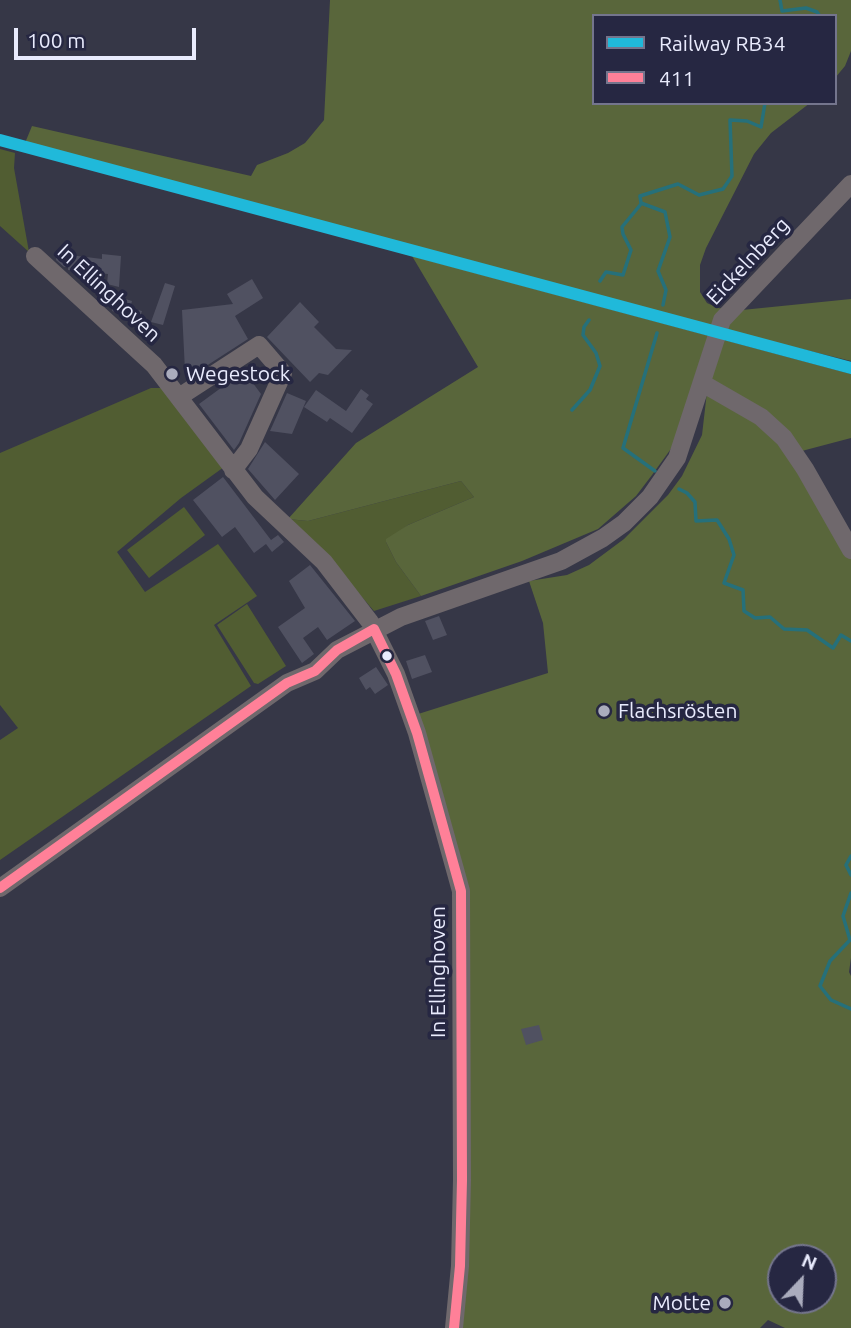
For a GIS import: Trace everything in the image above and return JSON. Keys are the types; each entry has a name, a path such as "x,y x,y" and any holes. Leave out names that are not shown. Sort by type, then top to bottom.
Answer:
{"street":[{"name":"Eickelnberg","path":"374,629 561,561 624,523 650,497 677,458 717,333 727,313 851,184"},
{"name":"In Ellinghoven","path":"35,256 154,365 256,497 324,562 374,629 396,674 417,733 461,891 462,1193 460,1266 454,1328"},
{"path":"179,397 259,345 283,373 249,449 233,470"},
{"path":"702,383 761,417 784,438 812,480 851,550"},
{"path":"0,888 287,684 316,671 337,650 374,629"}],"green space":[{"path":"330,0 851,0 851,51 845,66 837,76 837,14 592,14 592,105 807,105 771,133 754,154 706,248 700,265 700,292 707,303 718,308 742,310 851,299 851,361 715,328 25,143 32,126 251,176 257,165 305,143 324,120"},
{"path":"0,149 15,153 14,168 29,252 0,226"},
{"path":"412,256 851,374 851,438 798,452 851,556 851,1328 785,1328 768,1320 760,1328 460,1328 467,909 415,715 548,673 543,623 529,581 567,575 589,565 624,539 668,495 682,476 702,435 708,383 673,446 652,475 636,496 598,529 522,561 421,596 396,562 386,539 408,525 474,497 461,481 308,521 288,519 356,443 478,367"},
{"path":"151,388 166,388 224,467 181,498 117,552 145,592 218,544 257,596 214,625 251,686 0,860 0,740 18,728 0,705 0,453"},
{"path":"461,481 474,497 408,525 386,542 396,562 421,596 374,611 317,545 288,519 308,521"},
{"path":"184,507 205,535 149,578 127,550"},
{"path":"247,604 286,666 258,684 254,683 217,625"}],"building":[{"path":"57,250 70,251 70,255 102,259 102,254 121,256 119,287 107,284 108,274 68,270 68,267 56,260"},
{"path":"252,279 263,298 235,316 248,339 200,370 185,371 182,310 233,304 227,294"},
{"path":"165,283 175,286 163,325 151,322"},
{"path":"116,296 132,301 130,308 142,311 139,320 112,311"},
{"path":"300,302 319,322 314,327 336,349 352,350 328,375 319,373 310,382 267,337"},
{"path":"244,371 261,394 234,450 199,404"},
{"path":"361,389 369,395 366,399 373,404 352,433 330,418 327,422 304,407 316,390 346,411"},
{"path":"287,393 306,401 292,434 270,431"},
{"path":"265,442 299,474 275,500 248,469"},
{"path":"223,477 271,540 278,535 284,542 272,552 266,544 254,553 235,527 222,537 193,500"},
{"path":"310,565 355,621 327,640 318,627 303,638 314,654 302,663 278,627 305,608 289,581"},
{"path":"439,616 447,635 433,640 425,621"},
{"path":"425,655 432,672 412,679 406,661"},
{"path":"376,667 388,685 375,694 370,687 366,690 359,678"},
{"path":"539,1025 543,1040 526,1045 521,1029"}],"waterway":[{"path":"780,0 782,11 806,8 818,14"},
{"path":"663,305 666,290 658,271 670,237 665,212 641,203 640,196 678,184 699,195 723,189 732,176 730,120 747,121 761,127 765,105"},
{"path":"600,281 606,272 623,275 631,250 622,227 641,204"},
{"path":"572,410 590,390 600,366 596,353 583,335 589,320"},
{"path":"655,471 623,448 657,333"},
{"path":"679,489 695,502 696,521 717,520 729,539 734,555 724,583 743,590 744,611 755,618 770,617 784,629 807,630 833,648 841,635 851,641"},
{"path":"851,856 846,865 851,875"},
{"path":"851,893 843,916 850,940 830,961 820,986 831,1000 851,1009"}],"rail line":[{"name":"RB34","path":"0,140 851,368"}],"transit line":[{"name":"411","path":"0,888 287,683 315,671 337,650 374,629 396,674 417,733 461,891 462,1180 460,1266 454,1328"}],"place":[{"name":"Wegestock","path":"172,374"},
{"name":"Flachsrösten","path":"604,711"},
{"name":"Motte","path":"725,1303"}]}
